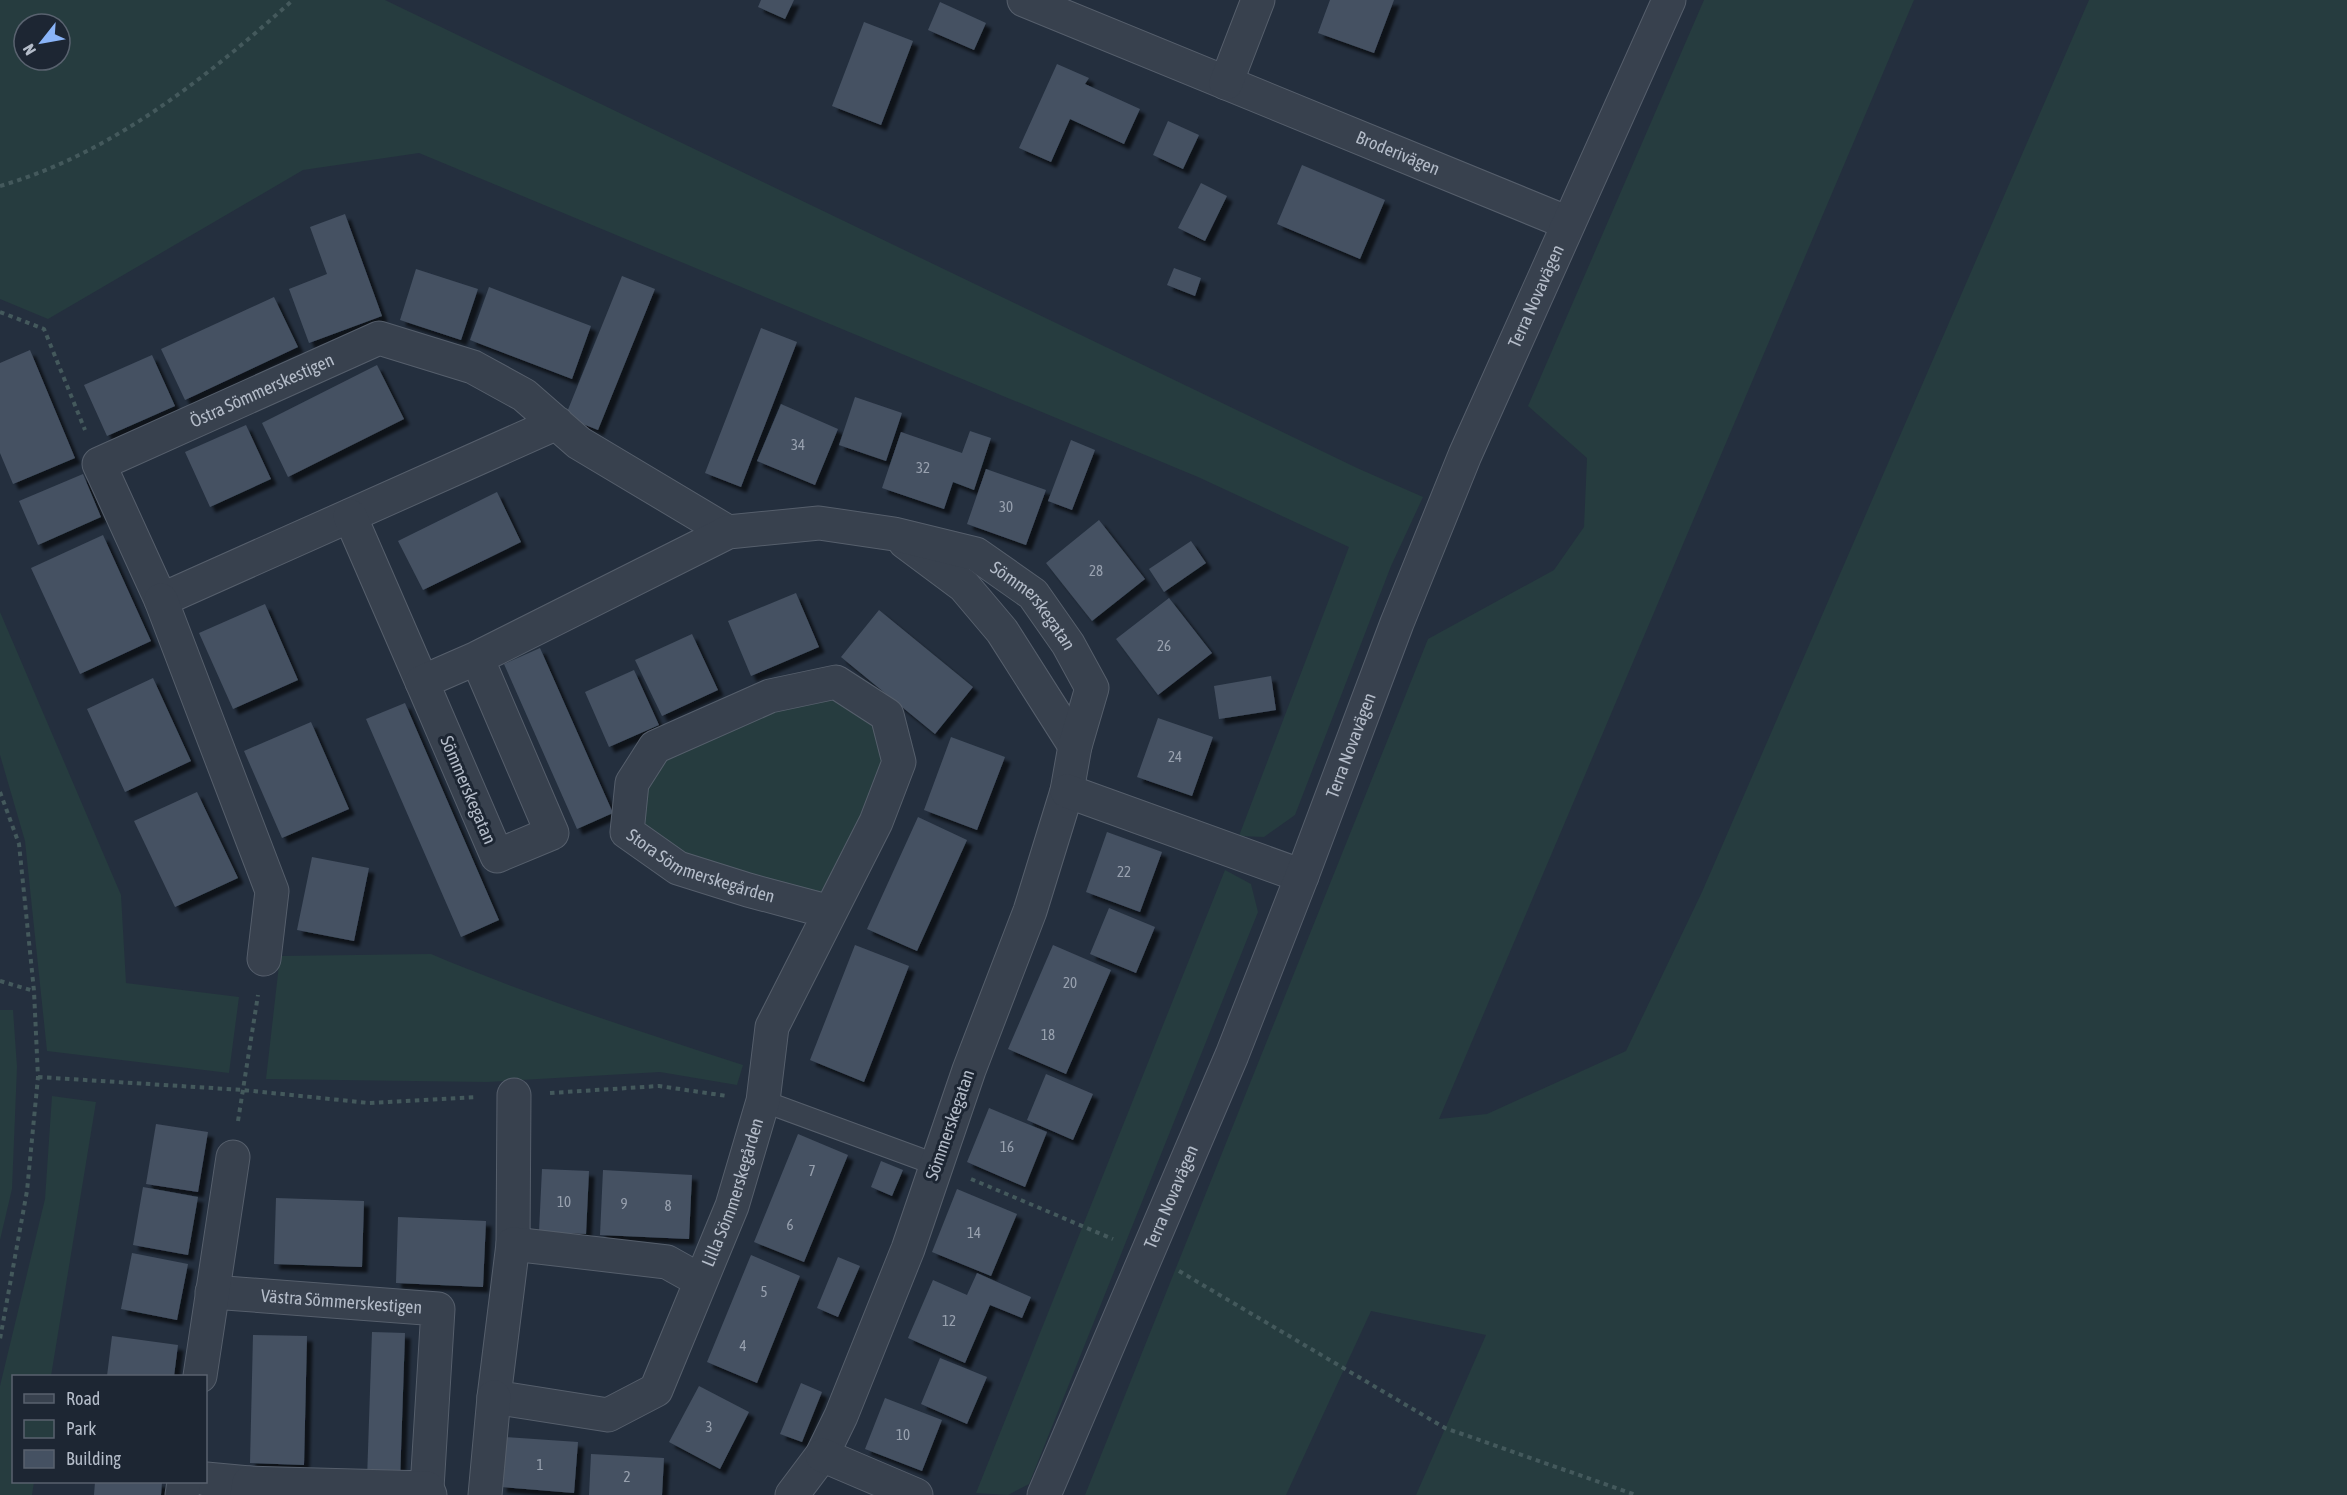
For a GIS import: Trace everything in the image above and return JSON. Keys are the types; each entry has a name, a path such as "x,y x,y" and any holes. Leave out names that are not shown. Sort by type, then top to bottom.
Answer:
{"street":[{"name":"Broderivägen","path":"1024,0 1569,224"},
{"path":"1226,83 1258,0"},
{"name":"Terra Novavägen","path":"1044,1495 1232,1055 1397,623 1465,455 1669,0"},
{"name":"Östra Sömmerskestigen","path":"99,464 380,338 473,367 524,395 579,443 728,532"},
{"path":"161,600 557,423"},
{"path":"99,464 161,600 272,891 264,958"},
{"path":"350,516 422,682"},
{"name":"Sömmerskegatan","path":"477,658 552,833 497,856 422,682 477,658 728,532 819,523 894,534 976,554 1033,594 1068,644 1092,688 1075,746 1067,791 1030,911 969,1070 909,1249 841,1416 822,1455 792,1495"},
{"name":"Sömmerskegatan","path":"894,534 964,586 1002,632 1075,746"},
{"name":"Stora Sömmerskegården","path":"763,1101 772,1027 876,822 899,762 887,715 836,682 770,696 655,747 632,783 627,832 678,868 830,912"},
{"path":"1067,791 1302,876"},
{"path":"485,1495 494,1397 513,1244 514,1095"},
{"name":"Lilla Sömmerskegården","path":"494,1397 608,1415 656,1390 732,1206 763,1101"},
{"path":"200,1375 233,1157"},
{"name":"Lilla Sömmerskegården","path":"513,1244 667,1262 701,1281"},
{"name":"Västra Sömmerskestigen","path":"207,1479 248,1489 428,1492 438,1309 212,1292"},
{"path":"822,1455 916,1495"}],"lane":[{"path":"763,1101 937,1165"}],"path":[{"path":"0,186 88,151 168,103 231,55 293,0"},
{"path":"0,312 44,329 99,464"},
{"path":"0,792 19,844 34,991 38,1077 27,1191 0,1339"},
{"path":"233,1157 264,958"},
{"path":"0,981 34,991"},
{"path":"38,1077 243,1090 369,1103 659,1086 763,1101"},
{"path":"937,1165 1148,1253 1445,1428 1636,1495"}],"green space":[{"path":"0,0 385,0 1357,468 1423,497 1391,566 1295,815 1264,837 1239,836 1349,547 1198,477 419,153 303,170 48,319 0,299"},
{"path":"1704,0 1914,0 1439,1119 1487,1114 1626,1051 1702,892 2089,0 2347,0 2347,1495 1416,1495 1486,1335 1371,1311 1286,1495 1085,1495 1428,639 1554,570 1584,527 1587,458 1528,406"},
{"path":"0,612 121,895 126,983 239,997 229,1073 47,1051 25,841 0,755"},
{"path":"832,693 878,724 890,762 823,902 687,857 638,830 642,790 663,757 774,707"},
{"path":"1225,870 1251,884 1258,912 1029,1484 1008,1495 976,1493"},
{"path":"431,954 547,999 743,1065 737,1085 660,1072 487,1082 266,1079 280,956"},
{"path":"0,1010 13,1010 17,1067 12,1189 0,1240"},
{"path":"52,1096 96,1102 51,1375 12,1375 12,1483 34,1483 32,1495 0,1495 0,1386 45,1199"}],"building":[{"path":"761,0 794,0 785,19 758,7"},
{"path":"1330,0 1394,0 1374,53 1318,33"},
{"path":"940,2 986,23 974,50 928,30"},
{"path":"864,22 913,41 881,125 832,106"},
{"path":"1057,64 1089,78 1085,84 1140,109 1124,144 1070,119 1051,162 1019,148"},
{"path":"1168,121 1199,135 1183,169 1153,155"},
{"path":"1302,165 1385,200 1360,259 1277,224"},
{"path":"1201,183 1227,196 1205,241 1178,228"},
{"path":"345,214 382,316 309,343 289,289 327,274 310,227"},
{"path":"1174,268 1201,278 1195,296 1167,285"},
{"path":"416,269 478,289 461,340 400,320"},
{"path":"622,276 655,289 598,430 565,417"},
{"path":"489,287 591,326 572,379 470,340"},
{"path":"274,297 298,347 185,400 161,349"},
{"path":"761,328 797,342 741,487 705,473"},
{"path":"30,350 75,458 13,484 0,453 0,363"},
{"path":"152,355 175,406 107,436 84,385"},
{"path":"377,365 404,419 288,477 262,423"},
{"path":"855,397 902,413 886,461 839,445"},
{"path":"781,404 838,429 815,485 757,461"},
{"path":"246,425 271,479 210,507 185,452"},
{"path":"970,431 991,438 974,490 953,482 944,509 882,488 901,432 962,453"},
{"path":"1071,440 1095,450 1072,510 1048,501"},
{"path":"986,469 1046,490 1026,545 967,524"},
{"path":"83,474 101,517 38,545 19,501"},
{"path":"497,492 521,542 423,590 398,541"},
{"path":"1099,520 1145,579 1092,621 1046,563"},
{"path":"103,535 151,641 80,674 31,568"},
{"path":"1191,541 1206,563 1164,592 1149,569"},
{"path":"796,593 819,647 751,676 728,621"},
{"path":"1169,598 1212,653 1158,695 1116,639"},
{"path":"265,604 298,680 233,709 199,633"},
{"path":"879,610 973,687 935,734 841,657"},
{"path":"692,634 718,690 662,716 635,660"},
{"path":"540,648 613,813 577,829 504,664"},
{"path":"634,670 659,725 609,747 585,692"},
{"path":"1271,676 1276,710 1219,719 1214,686"},
{"path":"153,678 191,761 125,792 87,709"},
{"path":"405,703 499,920 461,937 366,719"},
{"path":"1158,718 1213,737 1192,796 1137,777"},
{"path":"311,722 349,809 282,838 244,751"},
{"path":"951,737 1005,757 977,830 924,810"},
{"path":"197,792 238,878 175,907 134,821"},
{"path":"918,817 967,840 917,951 867,929"},
{"path":"1107,832 1162,852 1140,912 1086,892"},
{"path":"312,857 369,868 354,941 297,930"},
{"path":"1109,908 1155,927 1136,973 1090,954"},
{"path":"855,945 909,966 864,1082 810,1060"},
{"path":"1053,945 1111,970 1066,1074 1008,1049"},
{"path":"1046,1074 1093,1094 1073,1140 1027,1120"},
{"path":"989,1108 1047,1132 1025,1187 967,1162"},
{"path":"156,1124 208,1132 198,1192 146,1184"},
{"path":"798,1134 848,1155 804,1262 754,1242"},
{"path":"881,1161 903,1170 892,1196 871,1187"},
{"path":"542,1169 589,1171 586,1234 539,1232"},
{"path":"603,1170 692,1175 689,1239 600,1235"},
{"path":"143,1187 198,1197 188,1255 133,1245"},
{"path":"957,1189 1017,1214 991,1276 932,1252"},
{"path":"276,1198 364,1201 362,1267 274,1264"},
{"path":"398,1217 486,1221 483,1287 396,1283"},
{"path":"132,1253 188,1264 177,1320 121,1309"},
{"path":"751,1255 800,1276 757,1383 707,1362"},
{"path":"838,1257 860,1266 838,1317 817,1308"},
{"path":"977,1273 1031,1297 1022,1318 990,1305 965,1363 908,1338 933,1280 967,1295"},
{"path":"372,1332 405,1333 400,1481 367,1480"},
{"path":"253,1335 307,1336 304,1465 250,1463"},
{"path":"112,1336 178,1345 174,1375 107,1375"},
{"path":"940,1358 987,1377 967,1424 921,1404"},
{"path":"801,1383 822,1392 802,1442 780,1434"},
{"path":"699,1386 749,1412 720,1469 669,1442"},
{"path":"885,1398 942,1420 922,1471 865,1449"},
{"path":"505,1437 578,1442 574,1493 501,1487"},
{"path":"591,1454 664,1458 662,1495 589,1495"},
{"path":"95,1483 162,1483 161,1495 94,1495"}]}
